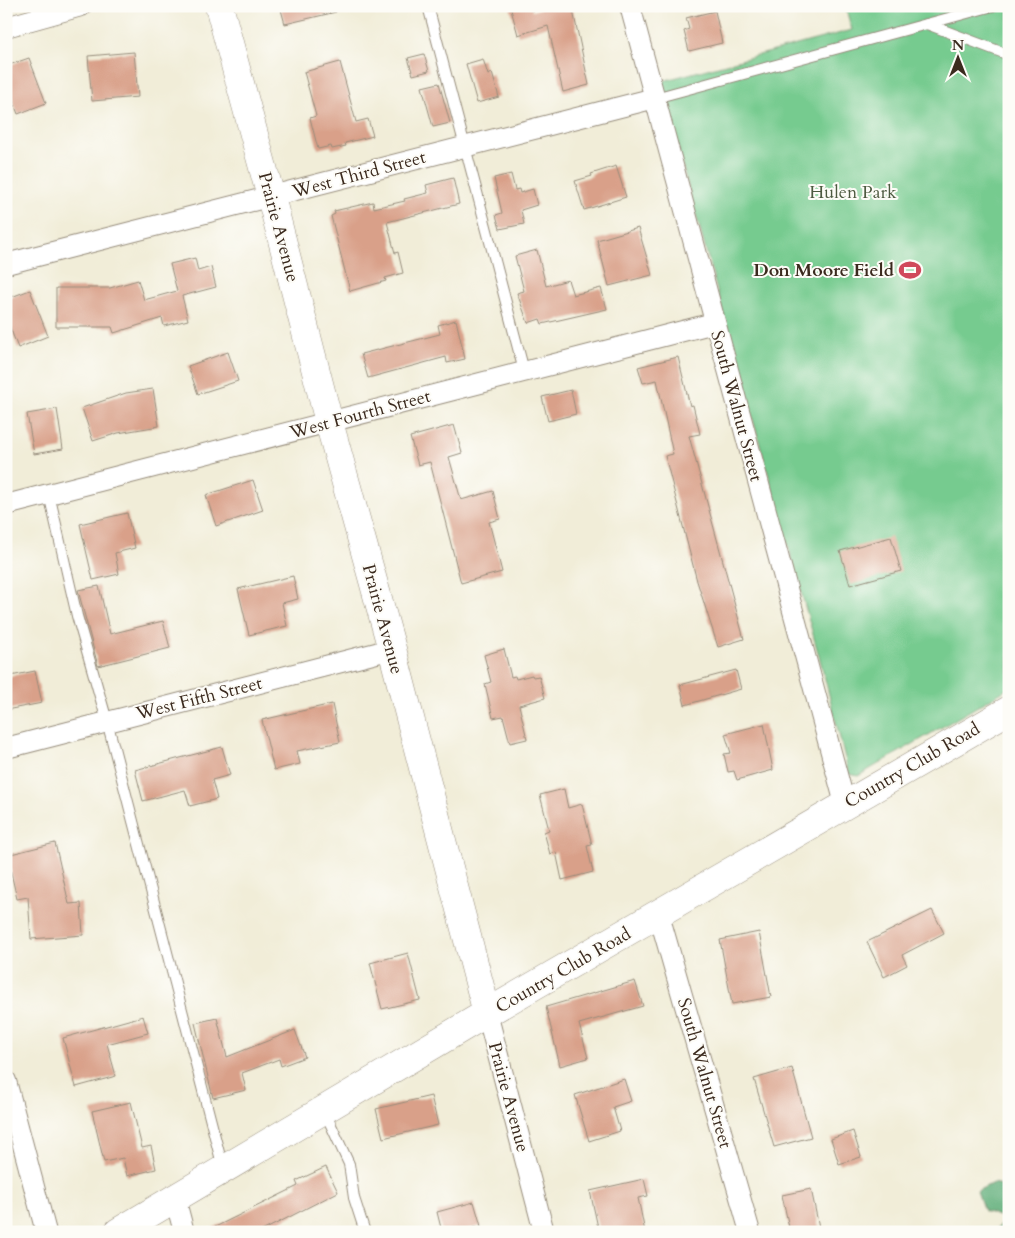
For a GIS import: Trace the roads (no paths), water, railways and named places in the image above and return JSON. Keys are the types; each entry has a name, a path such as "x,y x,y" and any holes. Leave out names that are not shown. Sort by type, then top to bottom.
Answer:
{"street":[{"path":"6,27 81,6"},
{"name":"Prairie Avenue","path":"219,6 329,422 392,649 544,1232"},
{"name":"South Walnut Street","path":"630,6 845,804"},
{"name":"West Third Street","path":"6,264 654,98"},
{"name":"West Fourth Street","path":"6,506 714,323"},
{"name":"West Fifth Street","path":"6,748 107,720 392,649"},
{"name":"Country Club Road","path":"118,1232 487,1013 1009,710"},
{"name":"South Walnut Street","path":"659,914 750,1232"},
{"path":"6,1080 46,1232"},
{"path":"175,1198 184,1232"}],"lane":[{"path":"428,6 524,371"},
{"path":"654,98 993,6"},
{"path":"927,24 1009,54"},
{"path":"49,494 77,616 107,720 223,1169"},
{"path":"324,1110 349,1164 354,1198 365,1232"}],"place":[{"name":"Don Moore Field","path":"910,270"}],"park label":[{"name":"Hulen Park","path":"853,192"}]}
